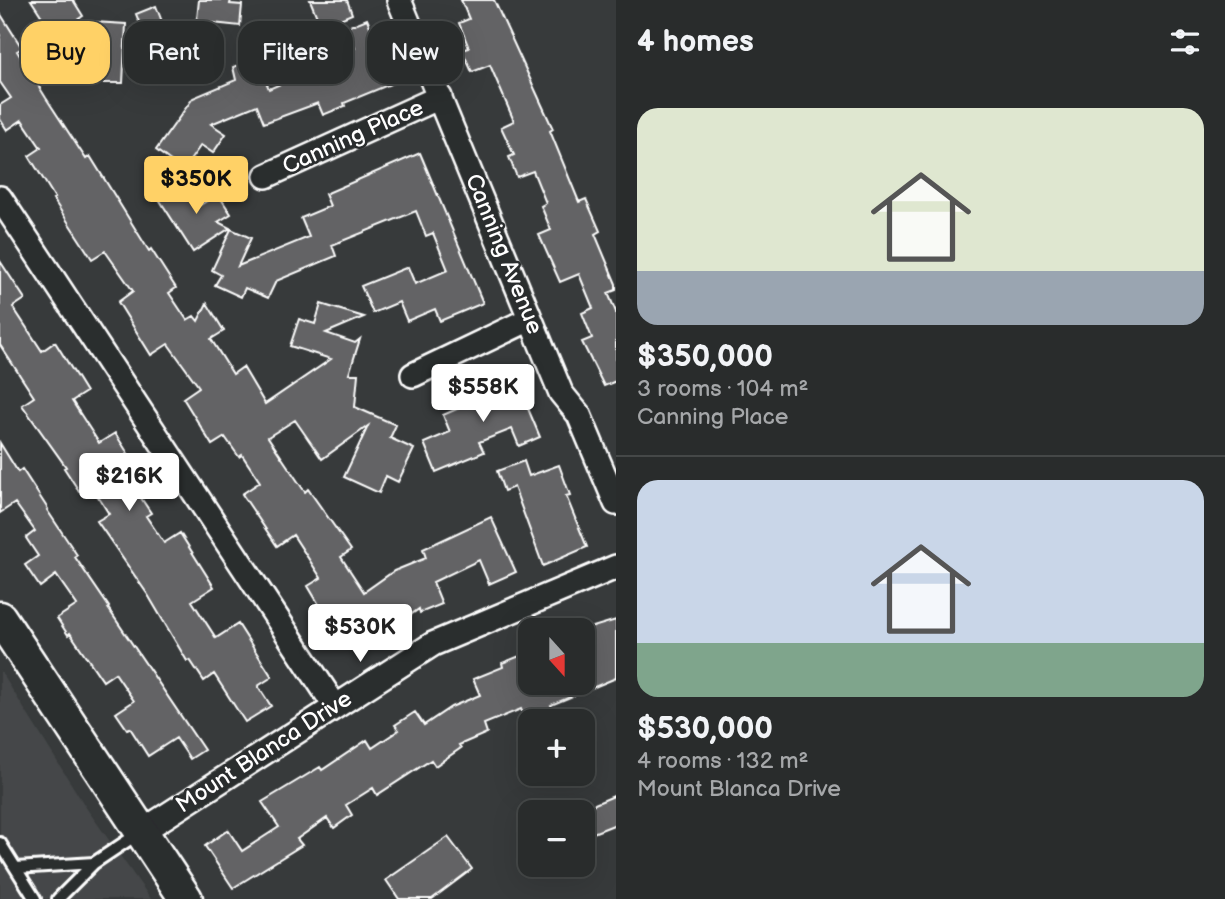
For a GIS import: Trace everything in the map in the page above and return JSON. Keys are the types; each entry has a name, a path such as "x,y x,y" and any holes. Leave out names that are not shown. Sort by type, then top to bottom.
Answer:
{"main road":[{"path":"0,618 186,899"}],"street":[{"name":"Canning Avenue","path":"399,0 561,393 579,415 616,503"},
{"name":"Canning Place","path":"266,176 440,97"},
{"path":"0,198 335,706"},
{"path":"414,375 530,319"},
{"name":"Mount Blanca Drive","path":"141,832 433,644 616,567"}],"lane":[{"path":"58,899 94,863 141,832"},
{"path":"0,843 35,899"},
{"path":"16,869 94,863"}],"shaded area":[{"path":"0,670 87,809 151,899 0,899"}],"building":[{"path":"31,0 73,0 83,16 75,21 45,21"},
{"path":"199,0 231,0 230,4 242,5 238,26 224,24 224,21 192,21 197,19"},
{"path":"310,0 347,0 352,14 335,21 319,21"},
{"path":"461,0 494,0 553,129 550,131 579,202 586,199 600,231 595,234 616,284 616,290 608,293 616,312 616,381 604,386 582,342 592,338 582,313 593,308 579,274 560,282 539,235 551,230 541,206 546,203 533,171 517,177 509,157 514,155 501,127 514,121 490,65 472,72 463,52 469,48 463,33 463,21 469,19"},
{"path":"156,6 162,21 139,21 136,14"},
{"path":"0,13 21,46 17,51 21,57 21,84 37,84 86,159 90,156 149,251 151,249 176,288 169,293 187,320 194,316 198,321 207,303 224,331 211,339 233,374 243,367 265,404 331,359 290,346 299,319 315,324 321,304 364,317 326,333 355,343 360,339 349,374 358,374 355,407 396,425 390,438 414,449 398,482 386,476 379,493 344,477 368,426 322,459 295,420 268,437 305,492 308,489 351,550 341,557 364,592 394,571 426,558 423,549 491,517 516,572 489,584 479,560 433,582 442,604 420,613 419,609 371,643 356,622 337,635 308,586 321,578 293,535 277,546 242,494 260,482 242,455 239,457 225,437 212,445 183,398 199,387 168,344 151,355 118,302 133,291 105,251 92,259 53,199 55,198 29,156 41,148 22,120 7,130 0,119 0,105 11,98 0,82"},
{"path":"367,19 368,21 367,84 391,84 344,103 345,106 323,115 318,103 264,123 257,105 211,124 226,134 213,153 201,145 183,170 156,150 193,98 236,80 233,67 238,65 238,84 267,84 269,89 281,84 353,84 353,25"},
{"path":"110,23 124,24 123,83 110,83"},
{"path":"420,153 483,303 440,321 435,309 407,321 399,302 373,313 361,286 408,267 415,284 448,270 433,233 426,236 416,211 332,245 336,256 276,281 268,298 245,288 241,297 215,285 221,275 212,270 231,229 251,238 238,266 309,237 301,218 330,206 325,194"},
{"path":"186,182 200,205 218,194 231,214 218,222 230,228 193,252 159,199"},
{"path":"0,261 25,299 13,307 42,351 55,342 86,392 72,401 99,443 115,433 148,485 137,492 151,513 146,516 164,543 180,533 214,587 192,601 216,638 238,624 272,677 258,686 271,706 245,722 214,674 204,681 190,660 187,661 148,595 97,521 109,514 90,484 79,491 64,468 66,467 22,405 34,397 0,345"},
{"path":"513,373 540,437 519,446 512,429 479,442 484,452 436,472 424,443 450,432 443,415 487,396 483,386"},
{"path":"0,443 18,472 22,469 108,608 204,750 190,759 176,738 148,756 130,728 127,729 116,713 134,701 115,673 103,681 57,618 77,605 56,575 40,587 25,565 38,556 26,538 35,531 15,503 0,513"},
{"path":"524,461 529,476 559,465 570,495 566,496 587,547 543,566 514,487 504,491 497,471"},
{"path":"616,620 616,678 595,687 595,626"},
{"path":"518,657 518,695 575,695 551,705 553,709 518,709 484,724 487,733 459,745 461,748 435,766 431,760 377,795 373,788 346,805 352,815 334,828 327,818 297,839 302,845 233,888 205,846 228,830 242,851 279,827 262,802 320,767 322,770 367,740 372,748 399,730 395,725 415,712 424,725 451,707 480,695 473,679 503,667 502,663"},
{"path":"616,795 616,824 595,832 595,804"},
{"path":"448,837 472,869 432,899 399,899 386,880"}]}
